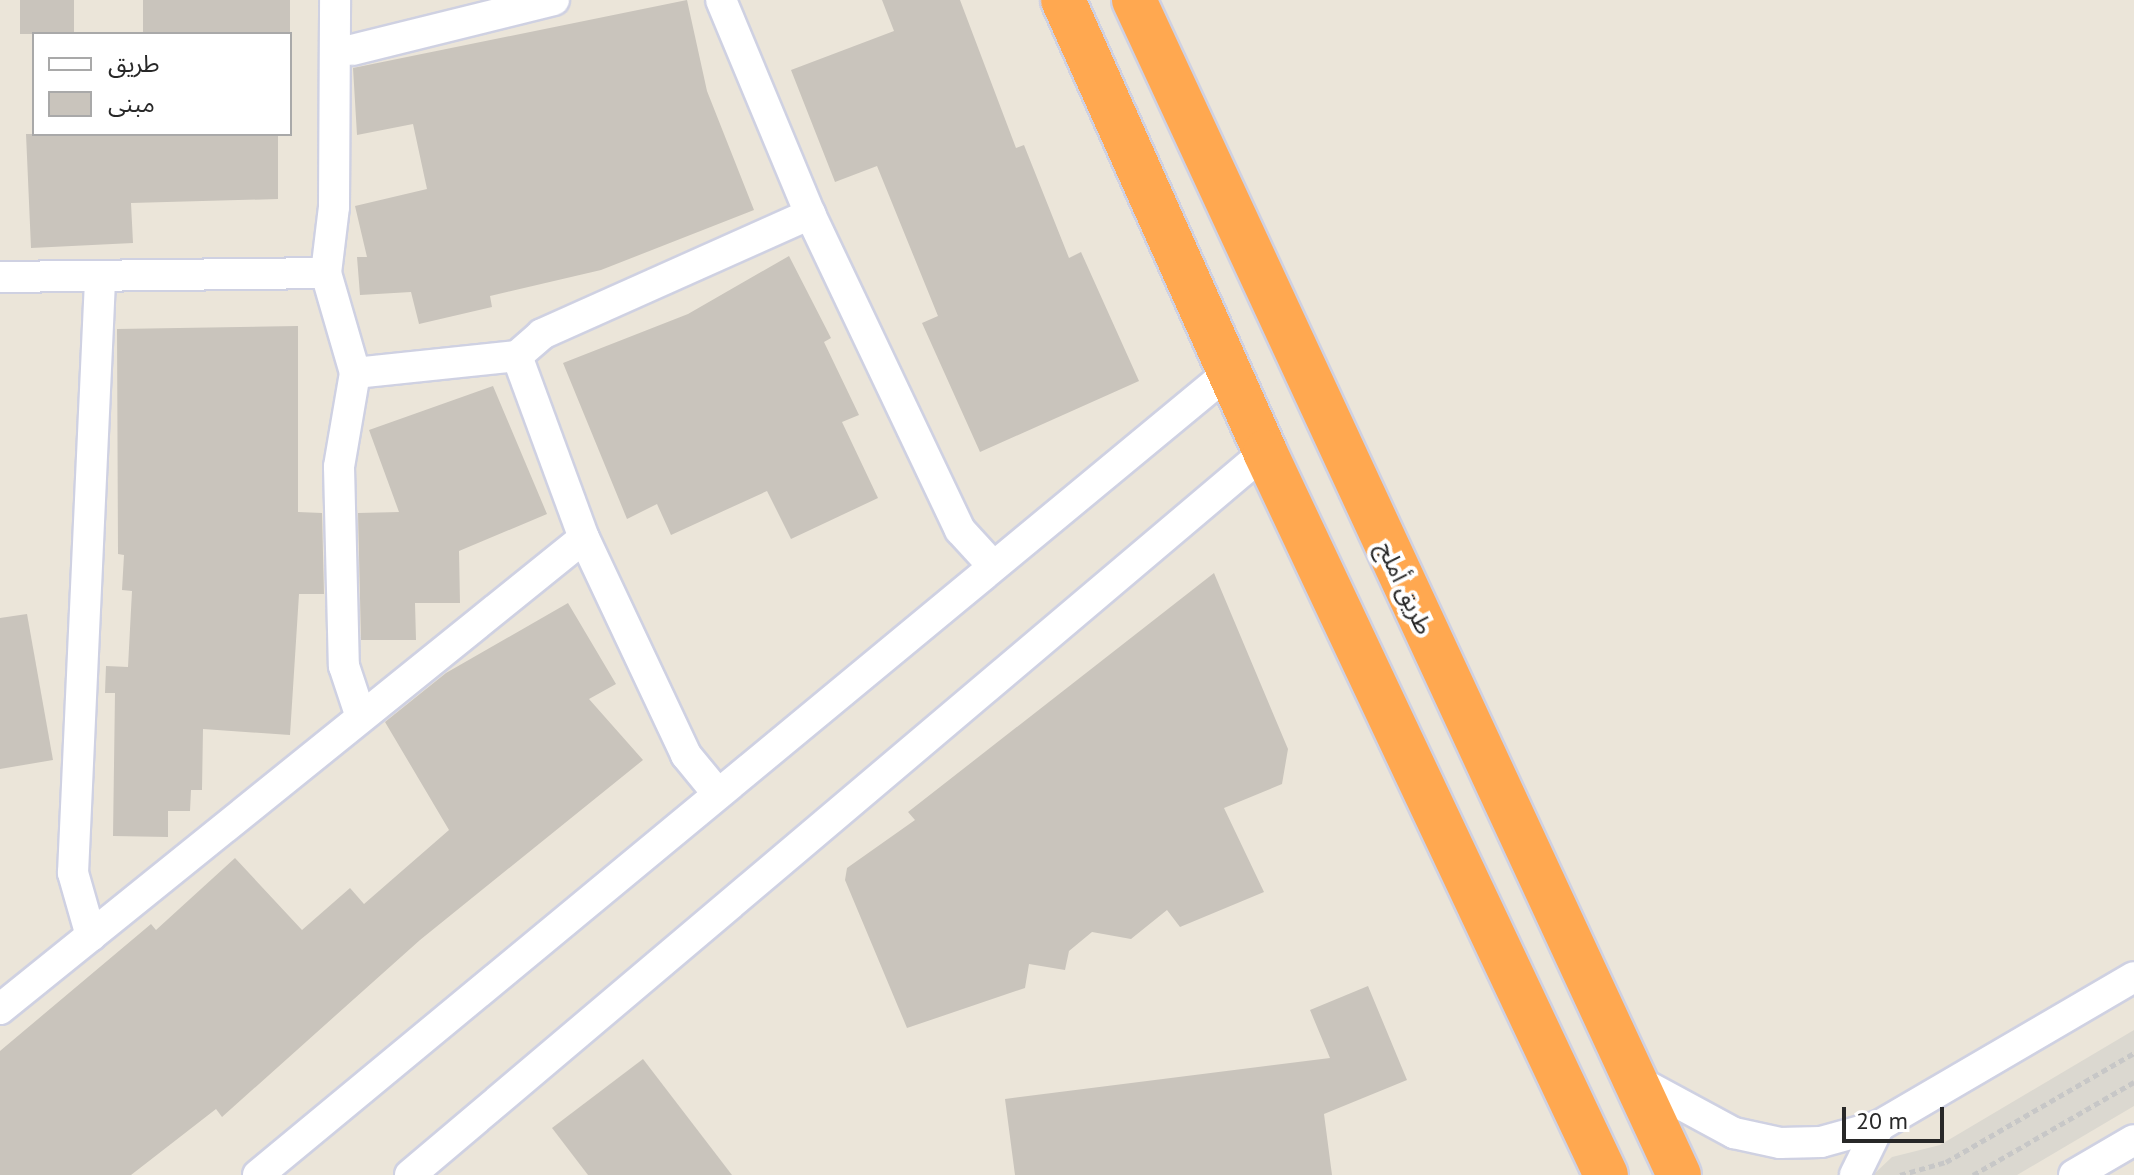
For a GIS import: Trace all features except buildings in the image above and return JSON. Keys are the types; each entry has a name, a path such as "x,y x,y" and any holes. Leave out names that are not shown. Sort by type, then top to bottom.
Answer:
{"highway":[{"path":"1063,0 1265,452 1606,1175"},
{"name":"طريق أملج","path":"1134,0 1679,1175"}],"street":[{"path":"335,0 334,207 326,273 355,373 339,467 344,666 360,714"},
{"path":"352,50 554,0"},
{"path":"721,0 810,214 960,530 993,566"},
{"path":"355,373 517,356 542,334 810,214"},
{"path":"0,277 100,281 326,273"},
{"path":"91,936 73,873 100,281"},
{"path":"517,356 584,538 686,755 718,794"},
{"path":"258,1175 1229,372"},
{"path":"410,1175 1265,452"},
{"path":"0,1009 360,714 584,538"},
{"path":"1634,1079 1734,1133 1780,1143 1821,1142 1879,1126 2134,977"},
{"path":"1855,1175 1879,1126"},
{"path":"2074,1175 2134,1140"}],"path":[{"path":"1900,1175 1946,1162 2134,1053"},
{"path":"1973,1175 2134,1082"}],"shaded area":[{"path":"2134,1030 2134,1106 2017,1175 1873,1175 1892,1157 1940,1145"}]}
